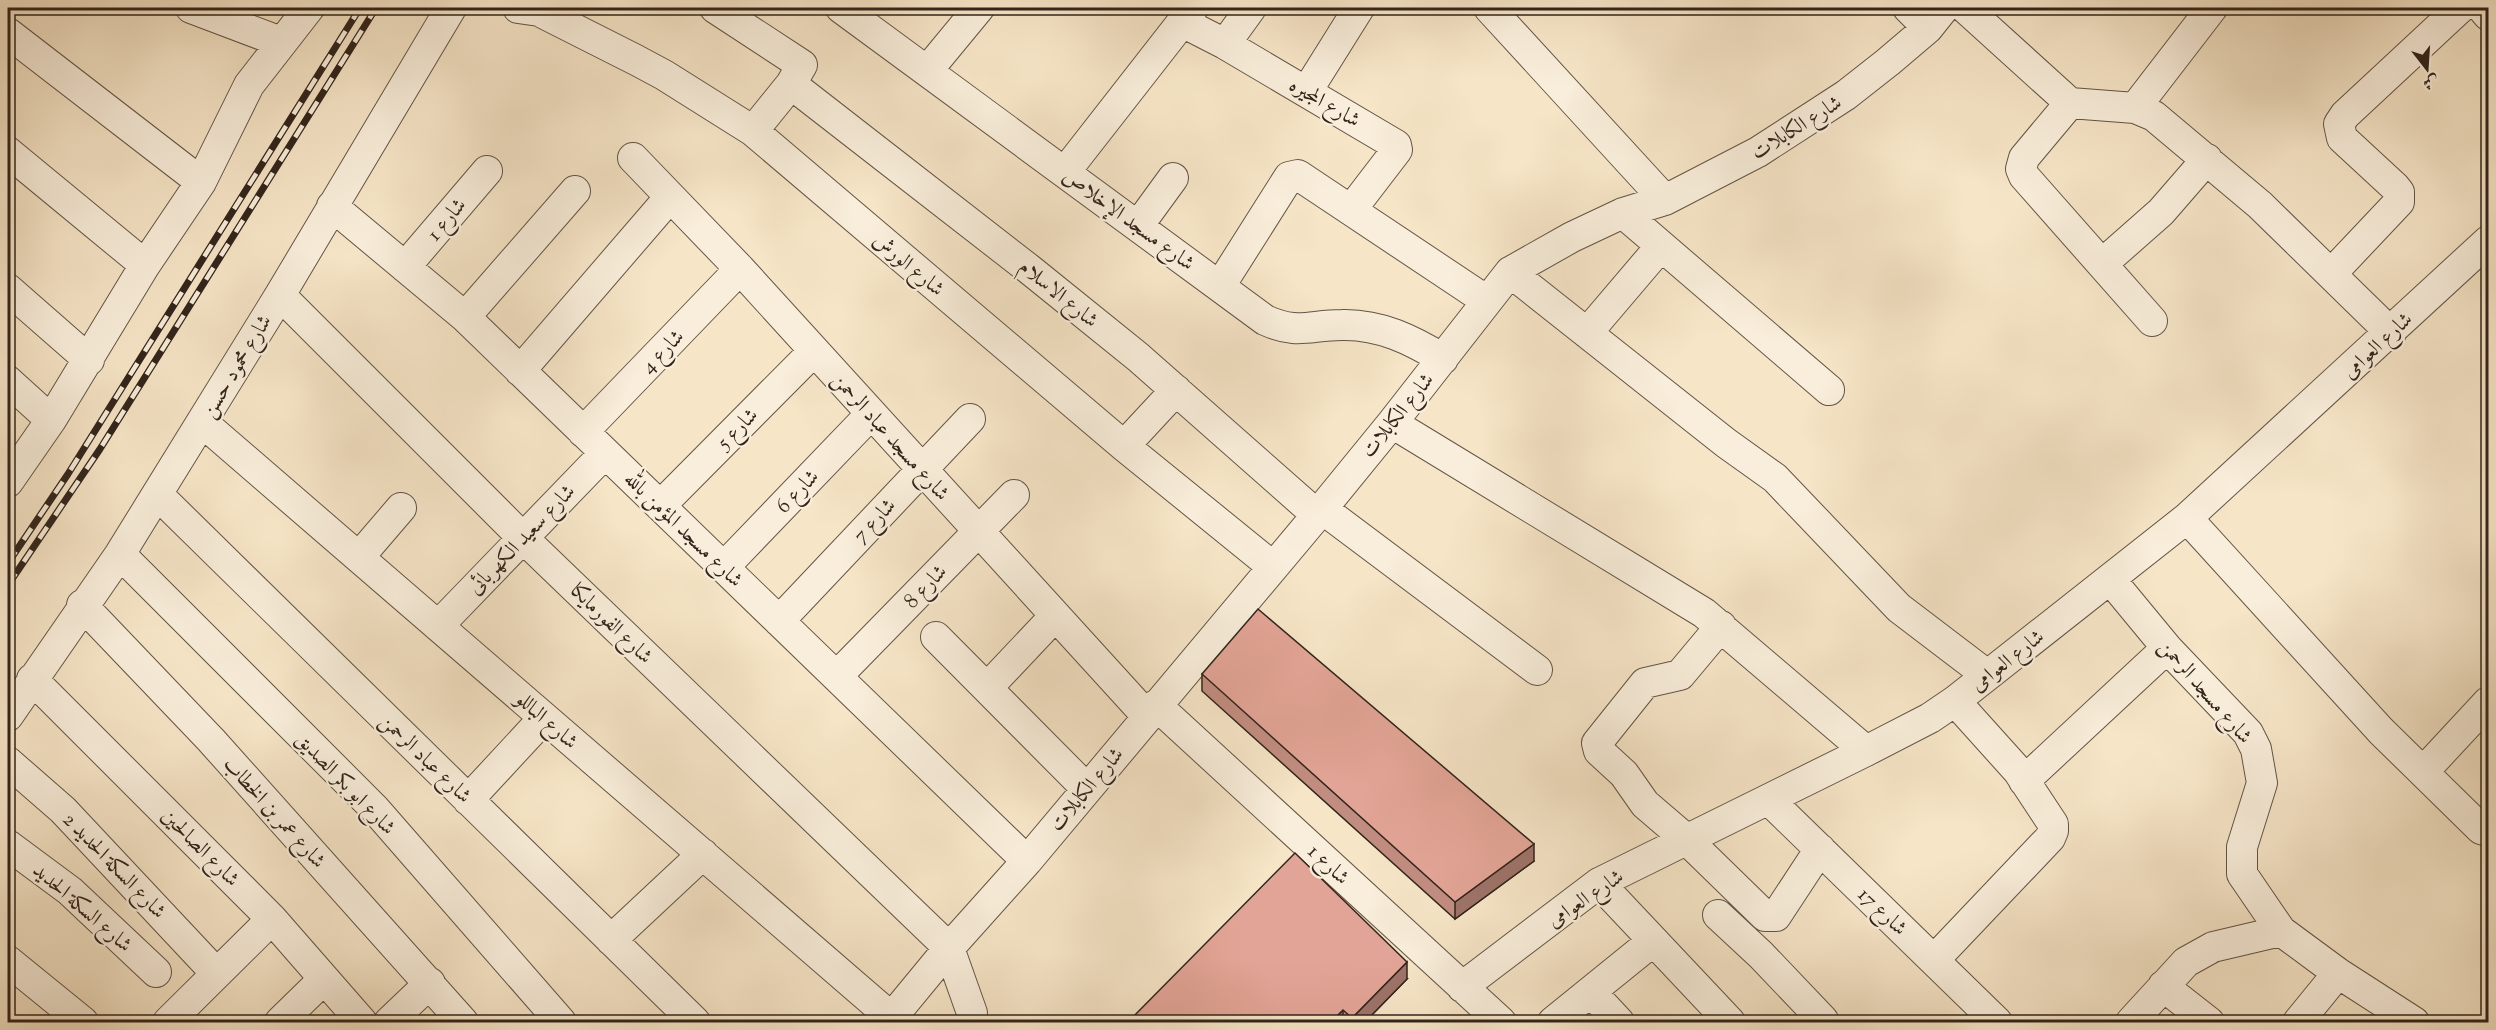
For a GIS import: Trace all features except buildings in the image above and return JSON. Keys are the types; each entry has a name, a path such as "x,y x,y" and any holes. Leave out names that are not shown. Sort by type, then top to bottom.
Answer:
{"street":[{"path":"191,8 281,42"},
{"path":"8,481 51,420 145,265 201,182 249,85 309,8"},
{"name":"شارع محمود حسن","path":"8,716 82,605 120,554 280,295 452,8"},
{"name":"شارع الورش","path":"518,8 539,11 655,70 753,131 1124,446 1272,566"},
{"path":"715,8 800,63 802,69 753,131"},
{"name":"شارع مسجد الإخلاص","path":"841,8 876,18 927,71 1264,320 1283,328 1300,330 1343,324 1378,328 1412,340 1443,358"},
{"path":"927,71 979,8"},
{"path":"1225,44 1251,8"},
{"path":"1307,91 1359,8"},
{"path":"1489,8 1665,200"},
{"path":"1965,8 2070,104 2135,108 2154,116 2260,205 2391,333"},
{"path":"2135,108 2212,8"},
{"path":"2331,274 2399,202 2400,196 2395,187 2342,138 2339,124 2460,8"},
{"path":"2482,8 2488,15"},
{"name":"شارع الكابلات","path":"890,1020 949,948 1027,861 1392,423 1510,272 1572,237 1623,213 1665,200 1740,162 1803,124 1863,82 1927,14"},
{"path":"1065,172 1187,15"},
{"name":"شارع المجيره","path":"1187,15 1225,44 1393,142 1397,147 1351,210"},
{"path":"8,33 201,182"},
{"name":"شارع الاسلام","path":"791,84 1029,269 1319,511 1537,670"},
{"path":"2070,104 2024,158 2021,169 2024,176 2152,321"},
{"path":"8,152 145,265"},
{"name":"شارع مسجد عباد الرحمن","path":"633,158 740,269 1055,616 1151,710"},
{"path":"2102,264 2154,219 2206,159"},
{"name":"شارع 1","path":"405,267 487,171"},
{"path":"1220,286 1289,177 1298,175 1487,301"},
{"path":"1138,226 1173,178"},
{"path":"465,317 575,191"},
{"path":"520,371 670,196"},
{"name":"شارع مسجد المؤمن بالله","path":"332,206 465,317 1027,861"},
{"path":"1623,213 1829,390"},
{"name":"شارع العوامى","path":"1462,987 1599,883 1866,752 1930,718 1955,701 2187,518 2391,333 2488,241"},
{"path":"1587,333 1660,246"},
{"name":"شارع 4","path":"584,432 740,269"},
{"path":"1510,272 1775,478 1790,491 1899,608 1987,675"},
{"path":"8,289 88,360"},
{"name":"شارع الفورمايكا","path":"280,295 522,537 949,948"},
{"name":"شارع 5","path":"660,506 814,351"},
{"path":"8,381 51,420"},
{"path":"1124,446 1176,390"},
{"name":"شارع 6","path":"724,567 871,414"},
{"name":"شارع 7","path":"779,621 970,419"},
{"name":"شارع الباللو","path":"202,422 703,854 890,1020"},
{"path":"1392,423 1685,601 1721,626 1866,752"},
{"name":"شارع سعيد الكهربائى","path":"438,626 605,453"},
{"name":"شارع عباد الرحمن","path":"157,494 695,1023"},
{"name":"شارع 8","path":"837,676 1014,495"},
{"path":"359,557 401,508"},
{"path":"2187,518 2381,731 2481,829 2488,831"},
{"name":"شارع ابو بكر الصديق","path":"120,554 375,809 561,1023"},
{"name":"شارع مسجد الرحمن","path":"2110,579 2167,648 2248,733 2256,749 2262,783 2242,847 2242,874 2281,931 2338,973 2414,1023"},
{"name":"شارع عمر بن الخطاب","path":"82,605 211,740 430,983 463,1023"},
{"path":"988,687 1055,616"},
{"path":"1721,626 1680,675 1646,683 1597,743 1599,751 1624,774 1645,804 1687,840 1765,916 1772,917 1778,913 1821,849"},
{"path":"936,637 1086,788"},
{"path":"2024,781 2167,648"},
{"name":"شارع الصالحين","path":"33,679 272,919 362,1023"},
{"path":"1934,960 2050,838 2053,831 2053,824 2012,764 1955,701"},
{"path":"2423,772 2488,702"},
{"name":"شارع 1","path":"1151,710 1501,1023"},
{"path":"468,800 544,718"},
{"name":"شارع السكة الحديد 2","path":"8,762 63,810 216,973"},
{"name":"شارع 17","path":"1769,800 1997,1023"},
{"name":"شارع السكة الحديد","path":"8,844 70,891 156,972"},
{"path":"611,939 703,854"},
{"path":"1599,883 1730,1023"},
{"path":"1718,915 1828,1022"},
{"path":"168,1023 272,919"},
{"path":"2131,1023 2186,962 2208,950 2281,931"},
{"path":"1553,1023 1653,941"},
{"path":"949,948 972,1013 971,1023"},
{"path":"8,961 83,1023"},
{"path":"2298,1023 2338,973"},
{"path":"280,1023 324,979"},
{"path":"389,1023 430,983"},
{"path":"2163,986 2209,1023"},
{"path":"1591,992 1619,1023"}],"railway":[{"path":"8,563 68,474 360,8"},
{"path":"8,585 100,449 376,8"}]}
